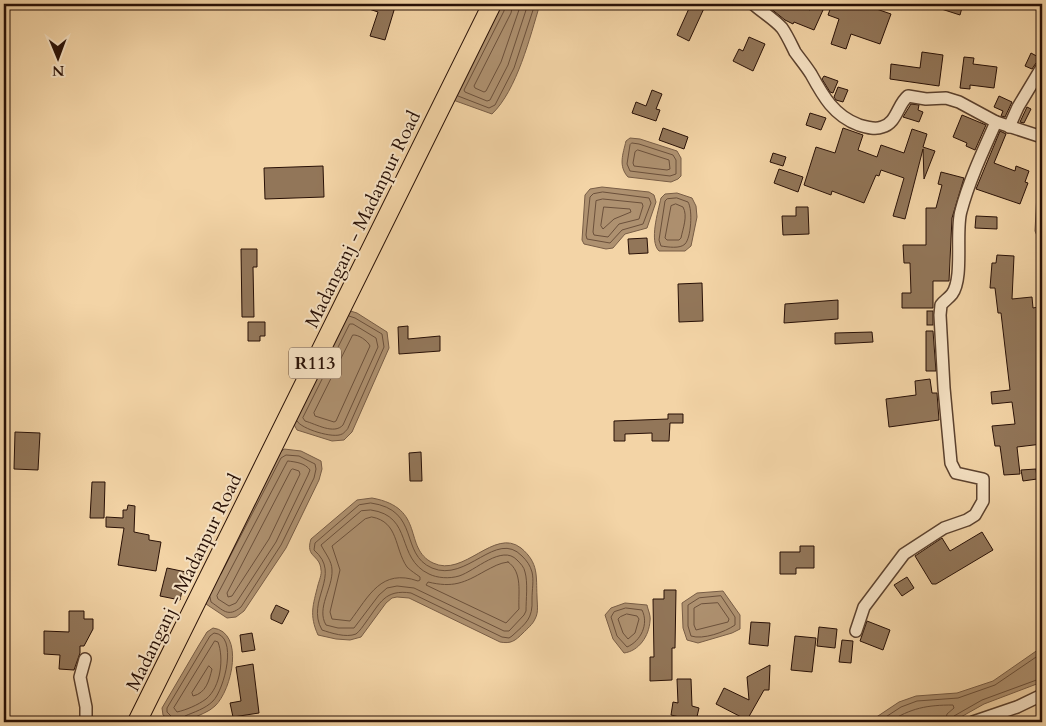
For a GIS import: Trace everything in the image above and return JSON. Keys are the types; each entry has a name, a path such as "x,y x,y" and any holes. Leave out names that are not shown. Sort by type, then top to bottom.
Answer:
{"main road":[{"name":"Madanganj - Madanpur Road","path":"137,722 492,4"}],"street":[{"path":"752,4 783,29 798,57 810,72 818,90 843,117 854,123 868,128 882,128 892,121 903,100 908,96 926,99 946,98 959,102 996,122 1040,136"},
{"path":"1009,127 1018,107 1042,67"},
{"path":"856,631 864,607 904,554 944,528 967,520 975,515 983,501 983,479 956,473 951,463 940,316 941,305 951,296 955,289 960,245 960,214 976,168 996,122"},
{"path":"85,658 80,677 86,707 86,722"},
{"path":"973,722 1017,707 1042,695"}],"water":[{"path":"495,4 540,4 516,77 501,104 492,114 453,100"},
{"path":"1042,97 1042,248 1035,231"},
{"path":"630,138 640,139 677,151 681,158 681,176 671,182 628,177 623,169 622,160 626,141"},
{"path":"602,187 649,192 654,195 656,202 647,228 625,234 613,248 606,249 584,244 582,240 585,195 590,189"},
{"path":"677,193 692,198 696,206 697,217 691,246 685,251 659,251 654,234 661,198 665,194"},
{"path":"347,310 357,313 387,332 389,348 352,432 344,440 332,441 297,430 292,421"},
{"path":"284,449 301,451 321,461 322,469 319,480 286,548 244,611 236,617 227,618 206,604 205,596 277,456"},
{"path":"372,498 389,503 400,510 412,529 418,548 433,563 445,566 456,564 489,547 500,544 511,543 521,548 534,565 537,582 537,611 533,623 515,640 507,643 500,642 409,598 397,597 392,598 386,603 361,637 350,640 318,635 315,628 313,610 321,572 318,561 310,550 311,539 357,500"},
{"path":"723,591 740,615 740,629 698,643 687,640 683,628 682,603 697,593"},
{"path":"625,603 647,605 650,619 648,632 639,646 624,653 613,639 605,615 611,608"},
{"path":"213,628 223,632 229,640 232,650 230,675 226,688 215,706 207,712 183,721 170,720 163,715 162,708 207,632"},
{"path":"1042,647 1042,682 984,704 952,722 869,722 899,702 916,696 957,693 993,681"}],"building":[{"path":"360,4 385,4 395,7 385,40 370,36 378,12 360,6"},
{"path":"691,4 706,4 689,41 677,35"},
{"path":"765,4 797,4 810,10 812,6 823,10 814,30 785,20"},
{"path":"832,4 862,4 891,14 880,44 851,34 846,49 831,44 839,19 828,15"},
{"path":"932,4 963,4 960,15 932,6"},
{"path":"749,37 765,44 753,71 733,61 739,49 743,51"},
{"path":"922,52 943,55 939,86 890,79 891,64 920,68"},
{"path":"1031,53 1042,59 1032,69 1025,66"},
{"path":"964,57 974,58 973,64 997,67 994,88 970,85 970,89 960,88"},
{"path":"824,76 838,81 833,93 830,92 822,79"},
{"path":"838,87 848,90 843,102 836,100 834,97"},
{"path":"652,90 662,94 656,109 660,110 656,121 632,113 636,102 646,106"},
{"path":"999,96 1012,102 1005,117 1001,116 1003,111 994,107"},
{"path":"911,104 919,105 918,110 923,112 919,122 903,117"},
{"path":"1027,107 1031,109 1024,123 1020,122"},
{"path":"810,113 826,118 821,130 806,125"},
{"path":"962,115 986,125 975,150 966,146 967,143 953,137"},
{"path":"663,128 688,137 684,149 659,140"},
{"path":"843,128 863,135 858,150 877,157 881,145 904,153 912,129 927,134 923,147 935,151 924,179 923,149 905,219 893,216 904,178 881,170 879,176 876,175 864,203 832,191 831,195 804,185 816,147 835,153"},
{"path":"1000,131 1006,134 994,163 1015,171 1016,166 1029,171 1025,182 1028,183 1020,204 976,189"},
{"path":"773,153 786,157 783,166 770,162"},
{"path":"323,166 324,197 265,199 264,168"},
{"path":"779,169 803,177 798,192 774,183"},
{"path":"941,172 964,178 952,218 949,281 933,281 933,308 902,308 902,293 911,293 910,263 904,263 903,245 926,245 926,208 936,208 942,185 938,184"},
{"path":"796,207 808,207 809,234 783,235 782,216 796,216"},
{"path":"976,216 997,217 997,229 975,228"},
{"path":"647,238 648,253 629,254 628,239"},
{"path":"241,249 257,249 257,267 253,267 254,317 242,317"},
{"path":"997,255 1014,256 1012,299 1032,297 1033,308 1038,307 1042,329 1042,398 1037,398 1042,444 1017,447 1020,474 1004,475 1000,446 995,446 992,426 1015,424 1012,402 992,404 991,392 1010,390 1001,313 998,313 995,288 990,288 992,263 996,263"},
{"path":"702,283 703,321 679,322 678,284"},
{"path":"838,300 838,319 784,323 785,304"},
{"path":"927,311 933,311 933,325 927,325"},
{"path":"248,322 265,322 265,336 260,336 260,341 248,341"},
{"path":"408,326 408,339 440,336 440,351 399,354 398,327"},
{"path":"926,331 933,331 936,371 926,371"},
{"path":"872,332 873,342 835,344 835,333"},
{"path":"930,379 932,393 937,393 939,420 889,427 886,399 916,395 915,381"},
{"path":"668,414 683,414 683,423 670,423 669,441 652,441 652,433 625,434 625,441 614,441 614,421 668,419"},
{"path":"15,432 40,433 38,470 14,469"},
{"path":"421,452 422,481 410,481 409,453"},
{"path":"1036,469 1037,479 1023,481 1021,470"},
{"path":"92,482 105,482 104,518 90,518"},
{"path":"128,505 135,506 134,532 149,535 149,540 161,542 156,571 118,565 124,528 106,527 106,517 123,518 123,510 127,510"},
{"path":"982,532 993,550 936,584 932,584 915,556 942,538 950,551"},
{"path":"800,546 814,546 814,568 796,568 796,574 780,574 780,552 800,552"},
{"path":"167,568 186,572 180,600 160,596"},
{"path":"907,577 914,588 902,596 894,585"},
{"path":"664,590 676,590 675,648 672,648 672,680 650,681 650,657 654,657 653,599 664,599"},
{"path":"276,605 289,611 282,624 271,619"},
{"path":"69,611 84,611 84,619 93,619 93,629 84,646 80,646 80,653 74,670 59,669 60,655 44,654 44,631 69,632"},
{"path":"867,621 890,630 883,650 860,641"},
{"path":"751,622 770,623 768,646 749,644"},
{"path":"819,627 837,629 835,648 817,646"},
{"path":"252,633 255,650 242,652 240,635"},
{"path":"795,636 816,638 812,672 791,670"},
{"path":"842,640 853,641 851,663 839,662"},
{"path":"253,664 259,713 233,717 230,703 241,701 236,667"},
{"path":"770,665 769,690 764,690 747,720 716,704 724,688 749,700 747,677"},
{"path":"677,679 691,679 692,706 699,708 696,721 671,715 673,702 678,703"}]}
